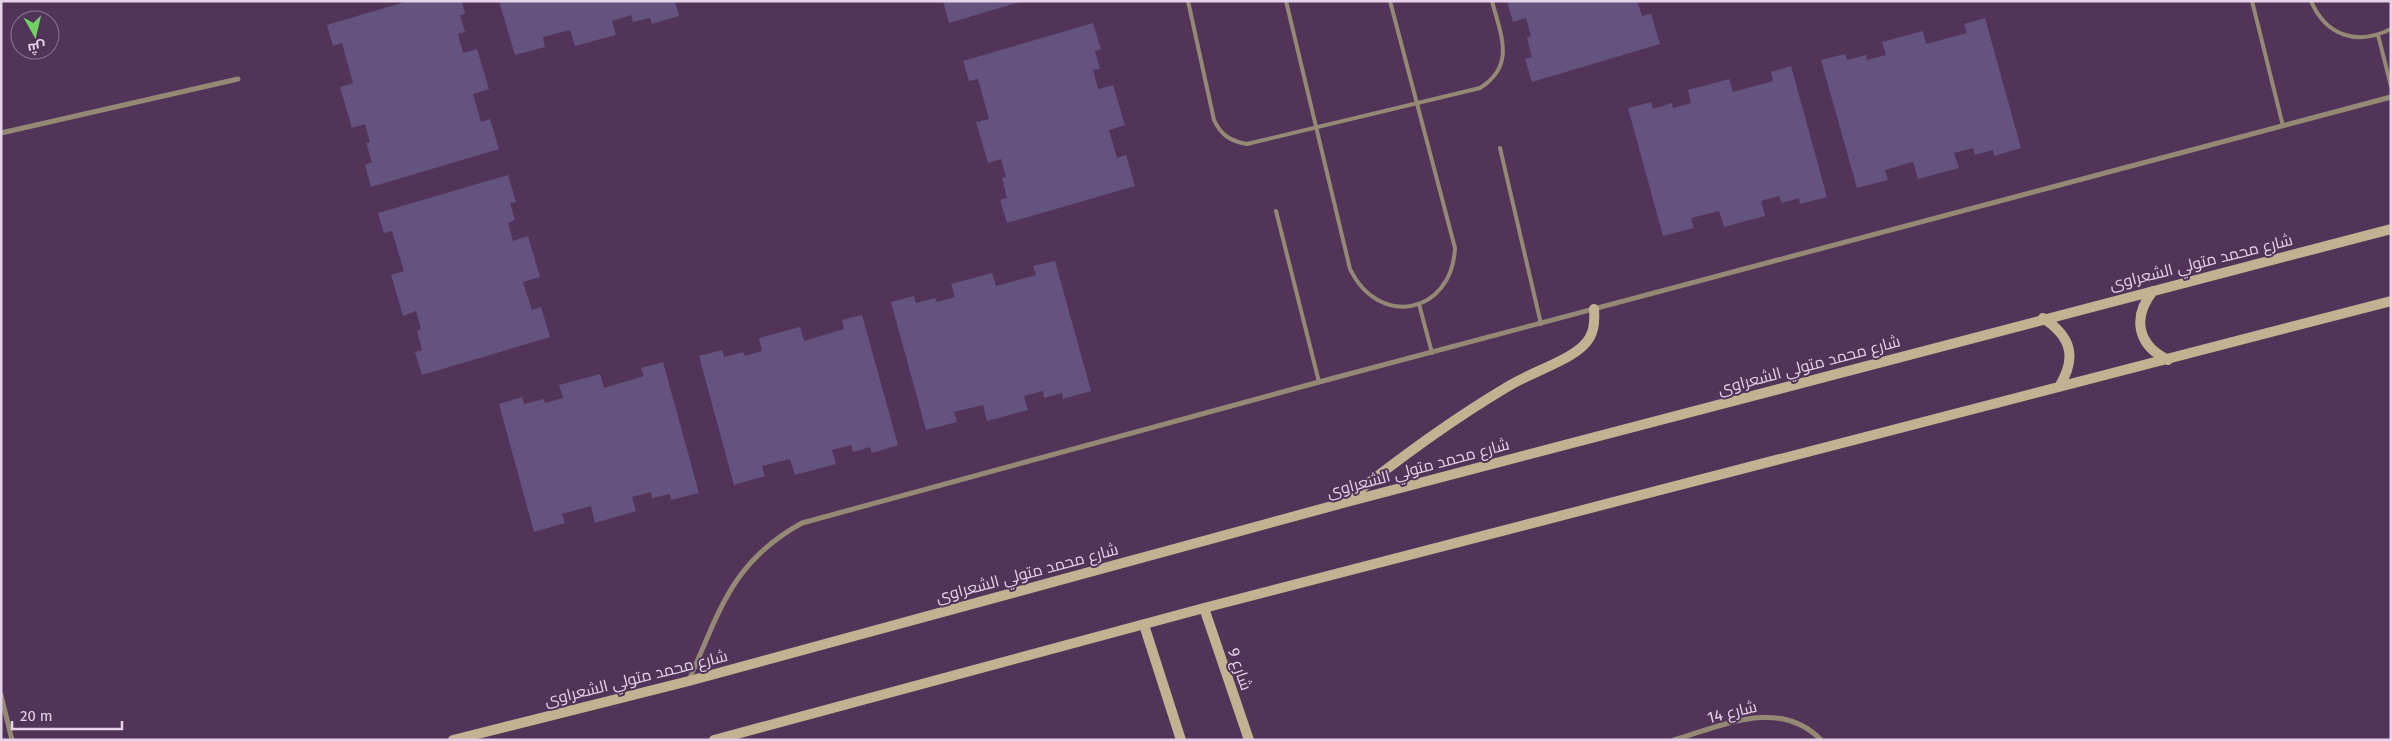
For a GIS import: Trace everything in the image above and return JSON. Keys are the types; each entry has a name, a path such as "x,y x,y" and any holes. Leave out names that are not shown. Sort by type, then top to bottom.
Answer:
{"street":[{"path":"1,133 238,79"},
{"path":"689,681 727,594 741,572 758,552 779,536 802,523 1319,382 2391,97"},
{"name":"شارع محمد متولي الشعراوى","path":"453,740 689,681 1343,503 2043,318 2391,229"},
{"path":"2153,291 2145,300 2140,324 2148,346 2157,355 2168,360"},
{"path":"714,740 1204,608 2391,301"},
{"path":"1343,503 1397,459 1454,419 1513,383 1575,352 1585,344 1592,334 1595,322 1594,310"},
{"path":"2043,318 2057,328 2067,341 2070,357 2068,374 2059,387"},
{"name":"شارع 9","path":"1204,608 1249,740"},
{"path":"1144,625 1181,740"},
{"path":"1,695 12,740"},
{"name":"شارع 14","path":"1674,740 1766,716 1790,719 1811,730 1821,740"}],"lane":[{"path":"1188,1 1214,120 1224,136 1235,142 1247,144 1480,88 1492,80 1499,70 1503,59 1503,46 1492,1"},
{"path":"1286,1 1350,269 1356,282 1366,293 1390,306 1404,307 1418,304 1431,298 1442,288 1450,276 1454,263 1455,248 1390,1"},
{"path":"2252,1 2283,126"},
{"path":"2311,1 2316,13 2337,32 2350,37 2378,36 2391,29"},
{"path":"2378,36 2391,86"},
{"path":"1500,148 1541,324"},
{"path":"1276,211 1319,382"},
{"path":"1418,304 1432,352"}],"building":[{"path":"408,1 462,1 465,14 460,15 465,32 458,34 463,53 477,49 489,89 473,94 481,122 490,119 499,149 371,187 365,165 372,162 366,143 370,142 365,124 352,128 340,87 353,83 342,43 333,46 327,25"},
{"path":"499,1 675,1 679,16 652,24 650,18 633,22 631,15 612,21 616,35 575,46 570,30 543,37 545,47 515,55"},
{"path":"943,1 1020,1 1020,2 949,23"},
{"path":"1507,1 1637,1 1642,16 1651,14 1660,44 1532,82 1525,59 1532,57 1527,38 1531,36 1526,18 1513,22"},
{"path":"1985,18 2021,148 1994,156 1993,150 1975,155 1973,148 1954,153 1959,168 1918,179 1913,162 1885,170 1888,180 1857,188 1821,60 1845,54 1847,60 1866,55 1867,60 1886,55 1882,42 1923,31 1926,44 1967,33 1964,24"},
{"path":"1093,23 1101,49 1095,51 1100,69 1093,70 1098,89 1113,85 1125,125 1109,130 1117,158 1126,155 1135,186 1007,223 1000,200 1007,198 1002,178 1006,177 1001,159 988,163 976,122 989,119 978,79 969,81 963,61"},
{"path":"1791,66 1827,197 1800,204 1799,198 1782,203 1779,196 1761,201 1765,216 1724,227 1719,211 1691,218 1694,228 1663,236 1628,108 1651,102 1653,109 1672,103 1673,108 1691,103 1688,90 1729,79 1733,92 1773,81 1771,72"},
{"path":"508,175 516,202 510,203 515,220 508,223 513,241 528,236 540,277 523,282 532,310 541,307 550,337 422,375 415,352 422,350 417,331 421,329 416,311 403,316 391,275 404,271 392,231 384,233 378,213"},
{"path":"1055,261 1091,391 1063,399 1062,393 1044,398 1043,391 1024,396 1028,410 987,421 983,405 954,412 957,422 926,430 891,302 914,296 916,303 935,298 937,302 955,297 951,284 992,273 996,286 1036,275 1033,266"},
{"path":"862,315 898,445 872,453 870,447 853,452 851,445 832,450 836,464 795,475 790,459 762,466 765,476 734,485 699,356 722,350 724,357 743,352 745,356 762,351 759,338 800,327 804,341 844,329 842,320"},
{"path":"663,362 699,493 671,500 670,494 652,498 651,492 632,497 636,511 595,523 591,506 562,514 565,523 534,532 499,404 522,397 524,404 544,399 545,403 563,398 559,385 600,374 604,388 644,376 641,368"}]}
